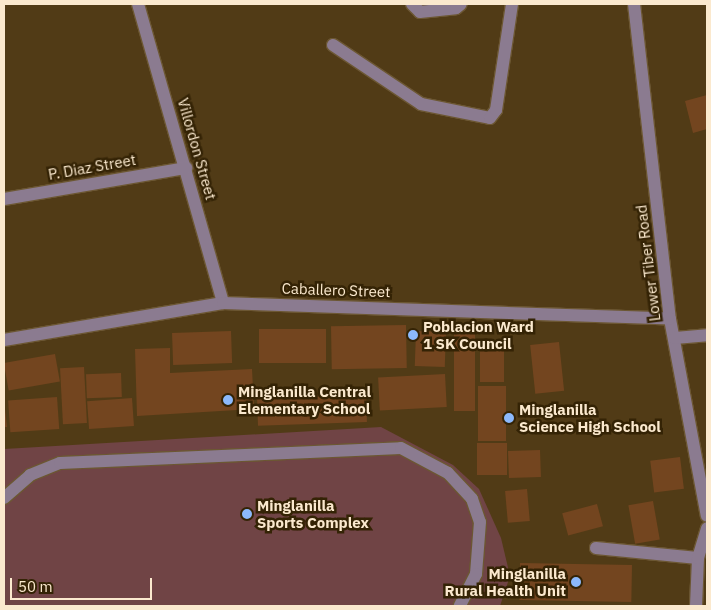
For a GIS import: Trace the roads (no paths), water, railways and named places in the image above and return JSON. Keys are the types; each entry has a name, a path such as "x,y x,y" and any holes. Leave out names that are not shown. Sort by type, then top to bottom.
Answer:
{"street":[{"name":"Villordon Street","path":"138,4 223,303"},
{"path":"412,4 420,12 456,8 460,4"},
{"path":"333,45 421,104 490,118 496,110 512,4"},
{"name":"Lower Tiber Road","path":"634,4 670,318 707,516"},
{"name":"P. Diaz Street","path":"4,199 186,168"},
{"name":"Caballero Street","path":"4,340 223,303 670,318"},
{"path":"675,338 707,335"},
{"path":"4,498 30,475 60,463 401,448 448,473 472,499 480,522 476,574 460,606"},
{"path":"696,606 698,558 707,528"},
{"path":"596,548 698,558"}],"place":[{"name":"Poblacion Ward 1 SK Council","path":"413,335"},
{"name":"Minglanilla Central Elementary School","path":"228,400"},
{"name":"Minglanilla Science High School","path":"509,418"},
{"name":"Minglanilla Sports Complex","path":"247,514"},
{"name":"Minglanilla Rural Health Unit","path":"576,582"}]}
